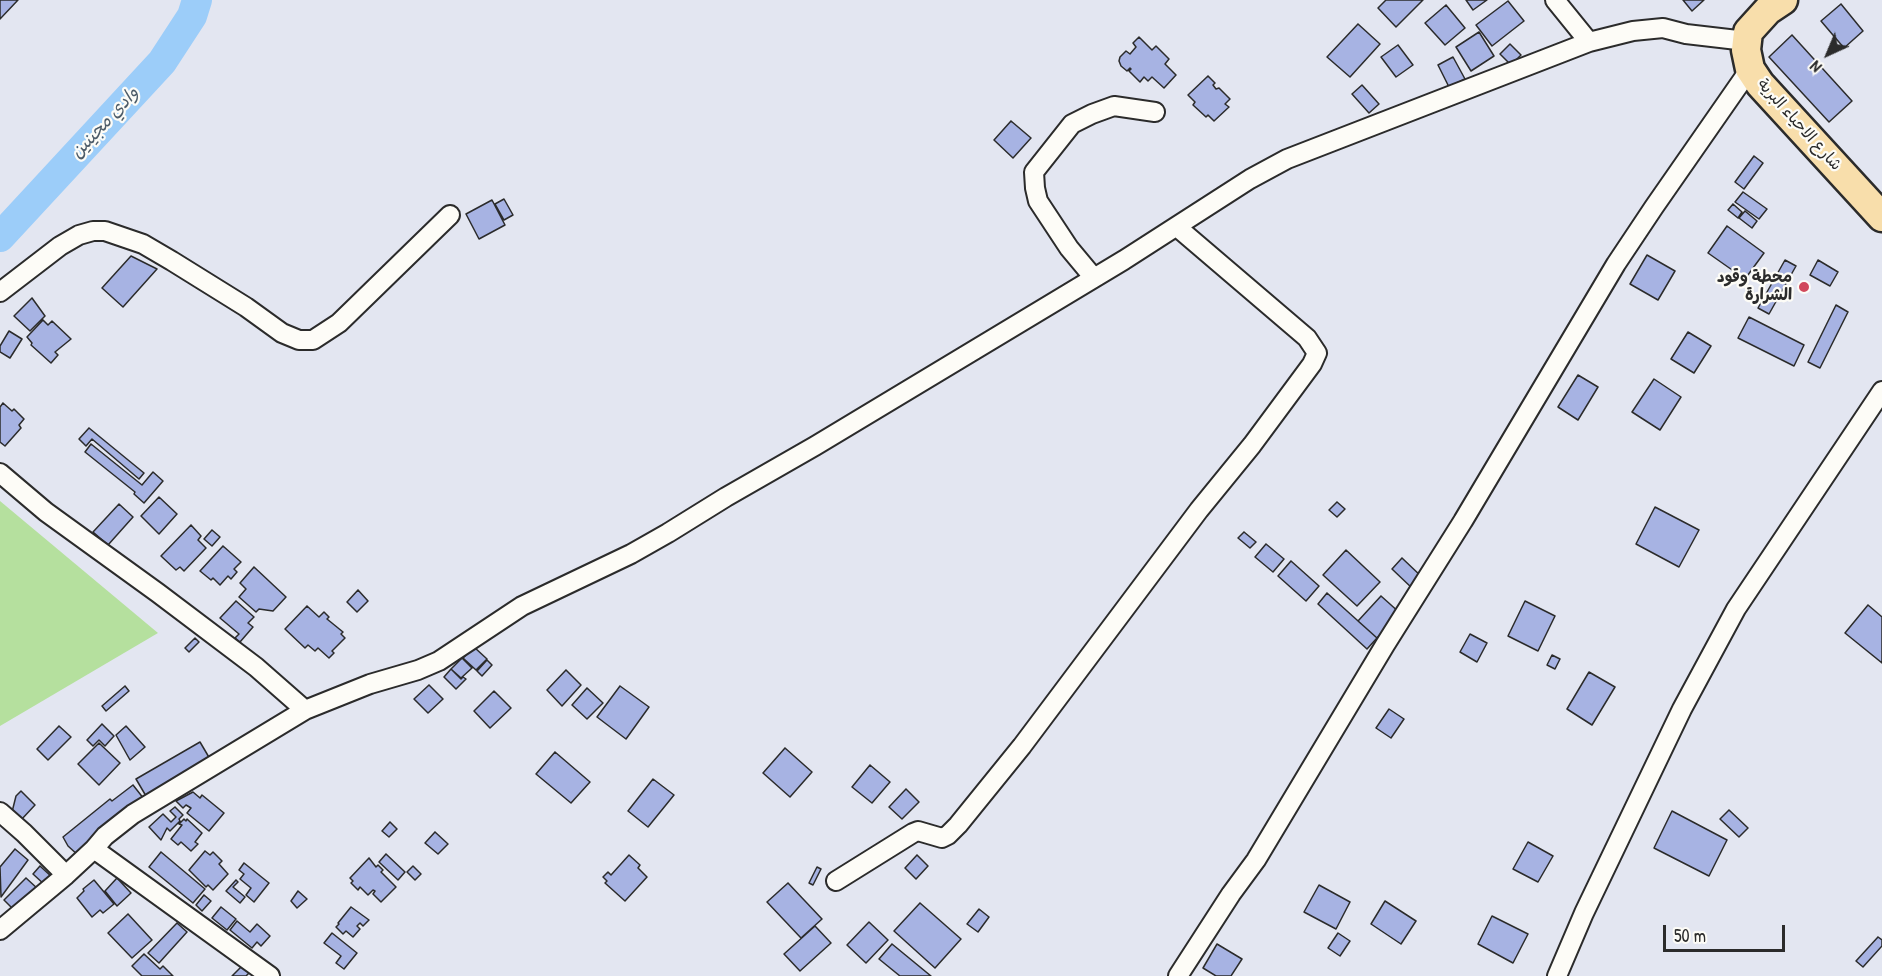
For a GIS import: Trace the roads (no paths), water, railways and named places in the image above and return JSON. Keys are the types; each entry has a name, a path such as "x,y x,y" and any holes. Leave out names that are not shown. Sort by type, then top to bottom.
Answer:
{"main road":[{"path":"1746,41 1748,32 1770,3"},
{"name":"شارع الاحياء البرية","path":"1746,41 1750,69 1760,84 1882,217"}],"street":[{"path":"1555,0 1589,42"},
{"path":"0,930 66,875 105,836 133,814 305,710 370,684 418,670 439,661 522,606 668,534 726,497 1094,278 1250,179 1287,159 1589,42 1632,31 1663,28 1686,34 1746,41"},
{"path":"1178,976 1256,860 1385,645 1457,532 1616,264 1750,69"},
{"path":"1094,278 1069,248 1038,201 1034,172 1072,124 1092,114 1114,106 1155,112"},
{"path":"0,292 79,234 105,231 143,244 246,307 282,333 299,340 313,340 339,323 450,215"},
{"path":"836,880 913,833 918,831 942,838 958,825 1022,746 1312,364 1317,352 1307,338 1177,227"},
{"path":"1557,976 1584,913 1682,709 1736,609 1882,391"},
{"path":"0,473 46,512 256,667 305,710"},
{"path":"0,812 66,875"},
{"path":"94,849 270,976"}],"waterway":[{"name":"وادي مجينين","path":"0,237 162,62 192,16 197,0"}],"place":[{"name":"محطة وقود الشرارة","path":"1804,287"}]}
